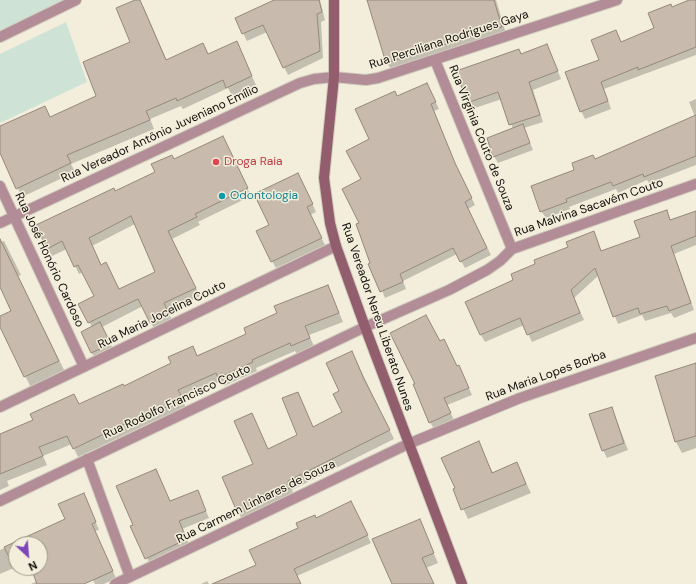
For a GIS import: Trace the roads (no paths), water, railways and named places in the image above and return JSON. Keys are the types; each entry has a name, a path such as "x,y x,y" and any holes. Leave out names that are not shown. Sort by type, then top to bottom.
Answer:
{"main road":[{"name":"Rua Vereador Nereu Liberato Nunes","path":"334,0 334,77 324,178 325,196 336,246 408,444 462,584"}],"street":[{"path":"0,36 75,0"},
{"name":"Rua Perciliana Rodrigues Gaya","path":"334,77 366,80 378,78 616,0"},
{"name":"Rua Virgínia Couto de Souza","path":"435,60 512,249"},
{"name":"Rua Vereador Antônio Juveniano Emílio","path":"0,223 300,83 314,79 334,77"},
{"name":"Rua Malvina Sacavém Couto","path":"365,327 449,290 487,270 500,261 512,249 696,184"},
{"name":"Rua José Honório Cardoso","path":"0,186 84,366"},
{"name":"Rua Maria Jocelina Couto","path":"0,407 336,246"},
{"name":"Rua Rodolfo Francisco Couto","path":"0,500 365,327"},
{"name":"Rua Maria Lopes Borba","path":"408,444 520,398 696,338"},
{"name":"Rua Carmem Linhares de Souza","path":"115,584 408,444"},
{"path":"87,459 130,577"}],"place":[{"name":"Droga Raia","path":"216,162"},
{"name":"Odontologia","path":"222,196"}]}
